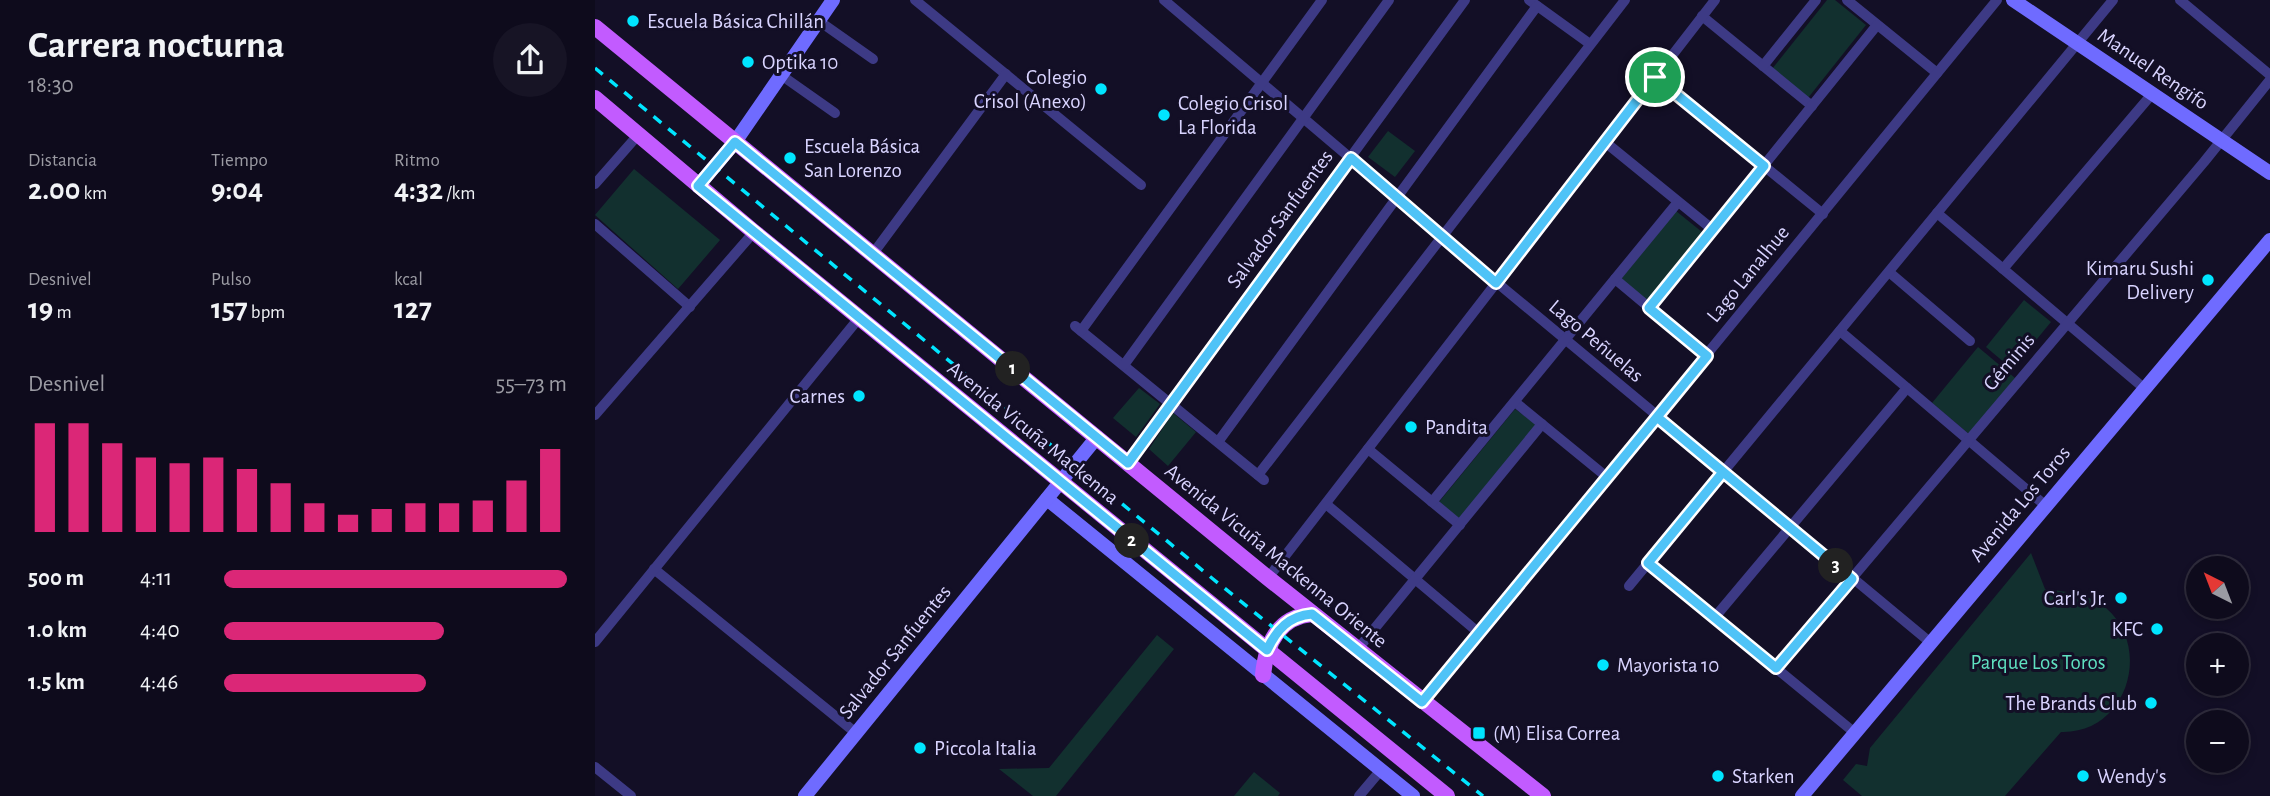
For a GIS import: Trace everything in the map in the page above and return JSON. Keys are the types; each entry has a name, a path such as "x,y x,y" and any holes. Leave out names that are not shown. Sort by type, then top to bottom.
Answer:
{"main road":[{"name":"Avenida Vicuña Mackenna Oriente","path":"595,27 1312,614 1543,796"},
{"name":"Avenida Vicuña Mackenna","path":"595,98 754,232 1447,796"},
{"path":"1263,675 1267,650 1279,630 1295,617 1312,614"},
{"path":"1418,772 1434,796"}],"street":[{"path":"698,186 735,142 833,0"},
{"path":"915,0 1141,185"},
{"name":"Lago Peñuelas","path":"1164,0 1496,283 1931,643"},
{"path":"1322,0 1078,328 1261,478 1620,2"},
{"path":"1124,365 1389,0"},
{"name":"Salvador Sanfuentes","path":"1128,463 1465,0"},
{"path":"1268,578 1714,0"},
{"path":"1763,66 1816,0"},
{"path":"1847,0 1937,73"},
{"name":"Lago Lanalhue","path":"1422,702 1997,0"},
{"name":"Manuel Rengifo","path":"2013,0 2270,173"},
{"path":"1629,586 2113,0"},
{"path":"2180,0 2270,77"},
{"path":"1218,442 1397,198 1533,3 1590,44"},
{"path":"1702,16 1812,106"},
{"path":"819,21 873,59"},
{"path":"1649,308 1877,25"},
{"path":"872,255 1006,74"},
{"path":"781,75 835,113"},
{"path":"1655,77 1823,214"},
{"name":"Géminis","path":"1776,668 2221,140 2270,77"},
{"path":"2003,269 2152,94"},
{"path":"595,184 638,135"},
{"path":"1605,142 1712,229"},
{"path":"1433,502 1678,202"},
{"path":"1937,213 2145,389"},
{"path":"595,224 690,307"},
{"path":"595,415 754,232"},
{"name":"Avenida Los Toros","path":"1802,796 2270,240"},
{"path":"1889,272 1970,341"},
{"path":"1615,279 1707,356"},
{"path":"595,642 859,318"},
{"path":"1840,331 2046,506"},
{"path":"1715,617 1907,388"},
{"path":"1514,402 1608,478"},
{"path":"1357,650 1542,424"},
{"name":"Salvador Sanfuentes","path":"806,796 1097,438"},
{"path":"1368,449 1460,525"},
{"path":"1047,499 1413,796"},
{"path":"1326,504 1479,633"},
{"path":"1648,563 1855,733"},
{"path":"654,569 856,733"},
{"path":"595,767 631,796"},
{"path":"1359,796 1381,770"}],"green space":[{"path":"1827,0 1835,0 1866,25 1808,98 1772,69"},
{"path":"1388,131 1415,151 1395,177 1368,157"},
{"path":"634,169 720,240 678,289 595,215"},
{"path":"1676,211 1702,232 1645,302 1621,279"},
{"path":"2024,300 2051,322 2012,369 1986,347"},
{"path":"1978,347 2015,378 1969,434 1932,403"},
{"path":"1139,388 1160,404 1136,437 1113,418"},
{"path":"1515,409 1537,425 1461,520 1439,502"},
{"path":"1173,413 1196,432 1168,466 1149,449"},
{"name":"Parque Los Toros","path":"2031,553 2045,589 2092,599 2106,608 2120,625 2128,645 2130,665 2126,686 2117,704 2102,719 2084,729 2061,732 2005,796 1862,796 1843,780 1856,764 1867,766 1870,748"},
{"path":"1157,635 1174,649 1056,796 1033,796 999,769 1049,768"},
{"path":"1254,772 1280,793 1278,796 1234,796"}],"railway":[{"path":"595,68 1213,579 1483,796"}],"place":[{"name":"Escuela Básica Chillán","path":"633,21"},
{"name":"Optika 10","path":"748,62"},
{"name":"Colegio Crisol (Anexo)","path":"1101,89"},
{"name":"Colegio Crisol La Florida","path":"1164,115"},
{"name":"Escuela Básica San Lorenzo","path":"790,158"},
{"name":"Kimaru Sushi Delivery","path":"2208,280"},
{"name":"Carnes","path":"859,396"},
{"name":"Pandita","path":"1411,427"},
{"name":"Carl's Jr.","path":"2121,598"},
{"name":"KFC","path":"2157,629"},
{"name":"Mayorista 10","path":"1603,665"},
{"name":"The Brands Club","path":"2151,703"},
{"name":"(M) Elisa Correa","path":"1479,733"},
{"name":"Piccola Italia","path":"920,748"},
{"name":"Starken","path":"1718,776"},
{"name":"Wendy's","path":"2083,776"}],"route":[{"path":"1655,77 1496,283 1351,158 1128,463 735,142 698,186 1267,650 1287,622 1295,617 1312,614 1422,702 1657,417 1852,579 1776,668 1648,563 1723,472 1657,417 1707,356 1649,308 1764,166 1655,77"}]}
